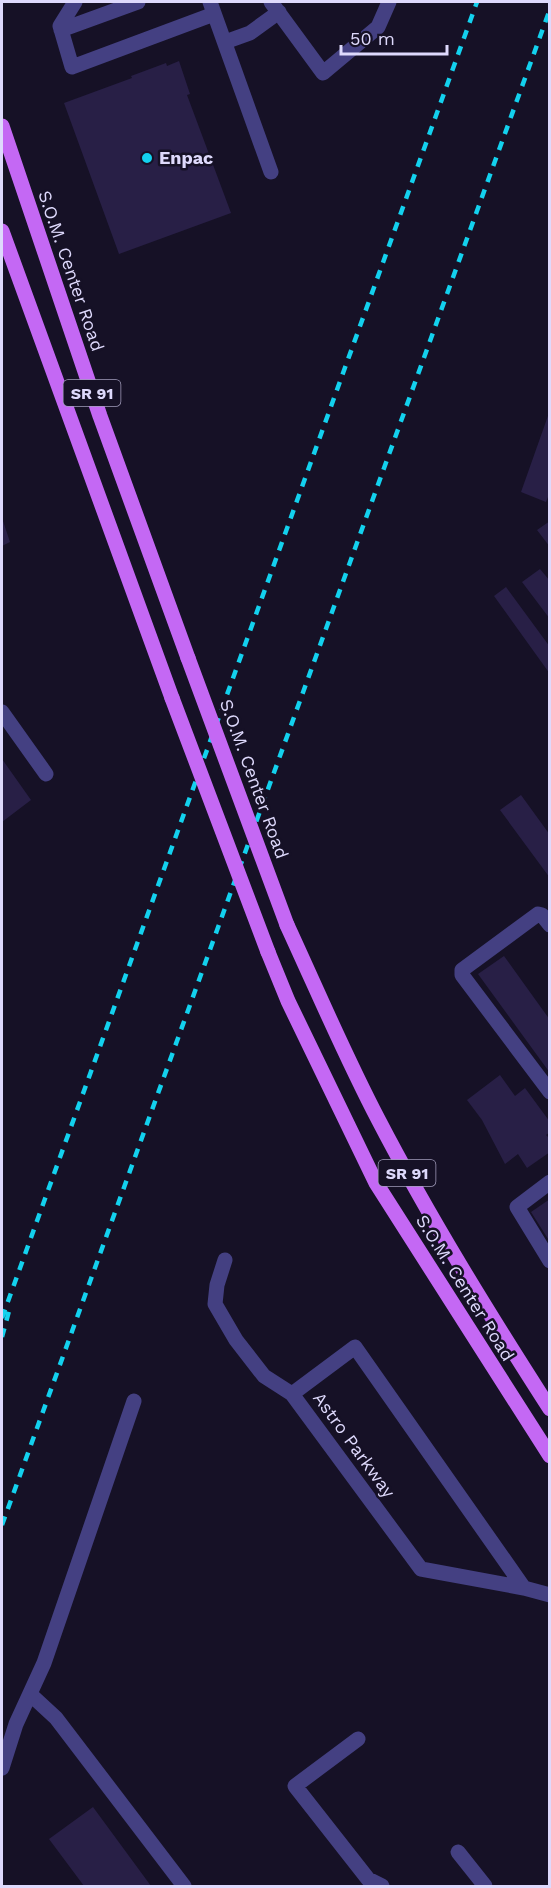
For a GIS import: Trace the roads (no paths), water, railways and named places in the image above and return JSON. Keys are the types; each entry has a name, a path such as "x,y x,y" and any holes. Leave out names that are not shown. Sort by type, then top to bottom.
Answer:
{"main road":[{"name":"S.O.M. Center Road","path":"2,126 100,416 287,925 376,1116 426,1209 549,1409"},
{"name":"S.O.M. Center Road","path":"2,231 172,698 288,1002 376,1183 549,1456"}],"lane":[{"path":"75,2 60,26 72,67 212,8 272,172"},
{"path":"61,30 138,2"},
{"path":"225,42 250,33 275,7 323,74 378,27 389,2"},
{"path":"2,712 46,774"},
{"path":"549,925 542,915 538,914 462,970 462,975 549,1092"},
{"path":"549,1182 517,1207 549,1261"},
{"name":"Astro Parkway","path":"225,1260 214,1304 236,1340 264,1376 292,1394 421,1569 524,1588 549,1596"},
{"path":"292,1394 355,1347 524,1588"},
{"path":"2,1768 16,1724 44,1664 135,1401"},
{"path":"30,1694 61,1724 184,1887"},
{"path":"358,1739 295,1786 368,1879 382,1887"},
{"path":"458,1852 485,1887"}],"railway":[{"path":"2,1318 477,2"},
{"path":"2,1525 550,9"},
{"path":"2,1337 9,1311"}],"place":[{"name":"Enpac","path":"147,158"}]}
